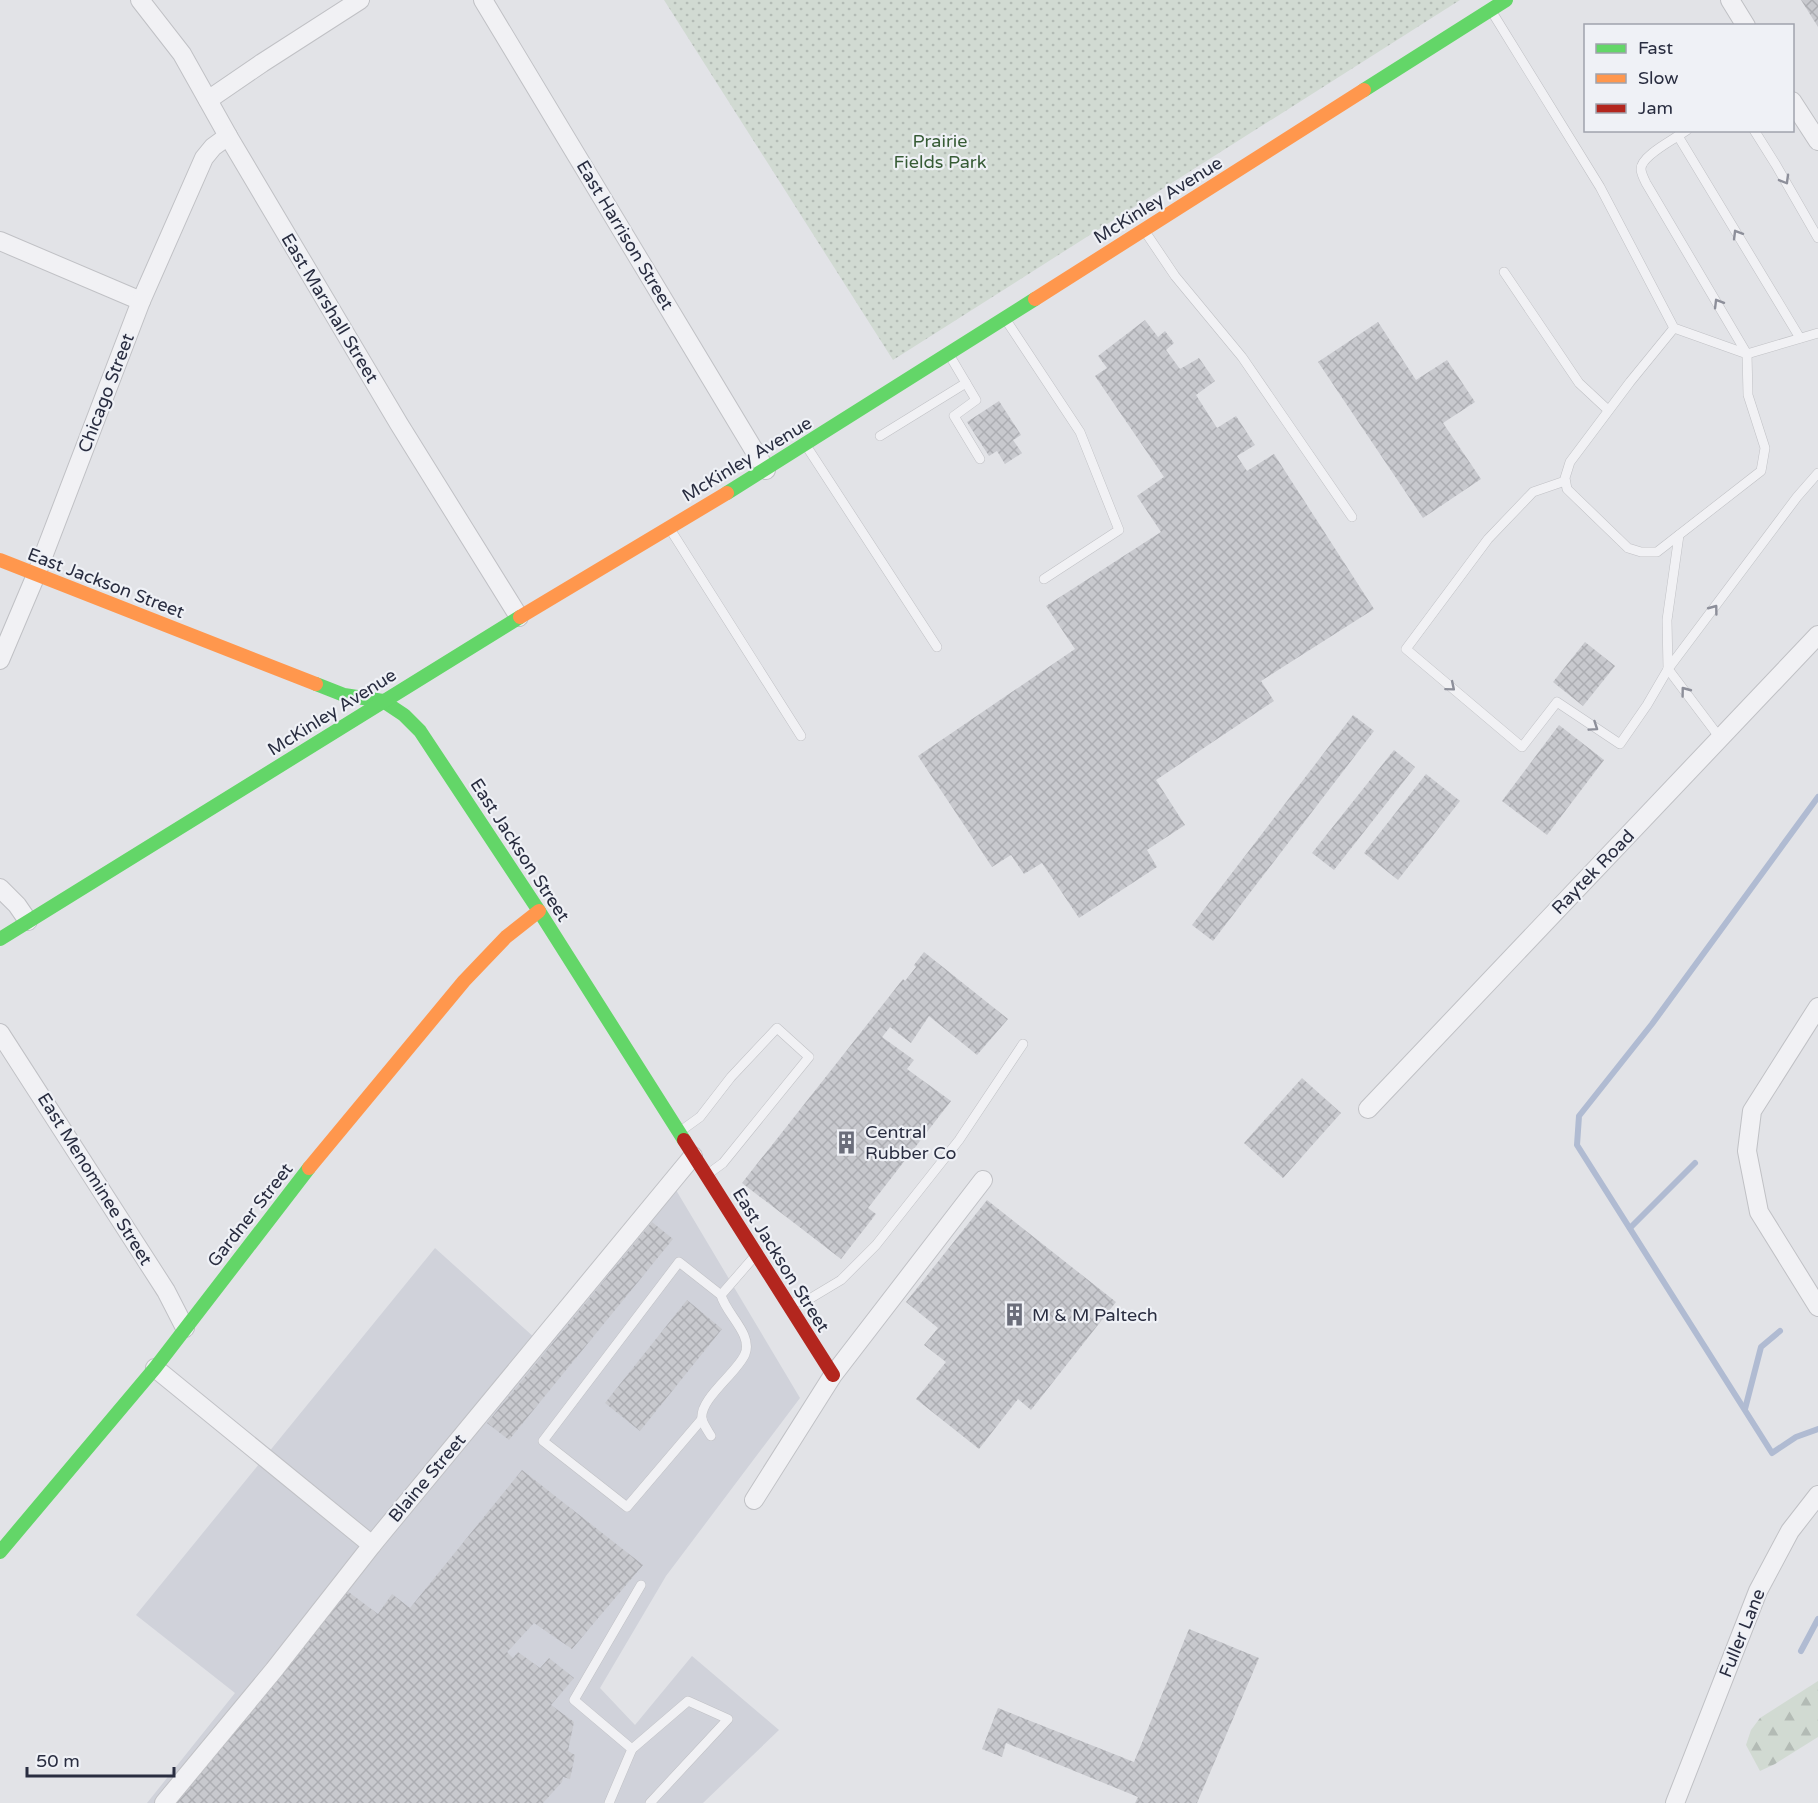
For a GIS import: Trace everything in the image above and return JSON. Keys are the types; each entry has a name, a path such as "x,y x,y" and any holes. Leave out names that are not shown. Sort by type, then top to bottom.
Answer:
{"street":[{"name":"East Marshall Street","path":"140,0 182,54 228,136 399,424 519,617"},
{"path":"208,100 360,0"},
{"name":"East Harrison Street","path":"483,0 766,470"},
{"name":"McKinley Avenue","path":"0,939 519,617 766,470 1506,0"},
{"path":"1730,0 1745,24"},
{"path":"1794,103 1818,141"},
{"name":"Chicago Street","path":"0,660 36,575 141,301 204,158 213,147 228,136"},
{"path":"0,241 141,301"},
{"name":"East Jackson Street","path":"0,560 344,695 383,701 404,714 420,730 540,911 678,1133 833,1375"},
{"name":"Raytek Road","path":"1368,1109 1818,635"},
{"path":"0,888 17,905 28,921"},
{"name":"Gardner Street","path":"0,1552 155,1368 300,1179 464,981 506,937 540,911"},
{"path":"1818,1007 1752,1111 1747,1151 1759,1212 1818,1307"},
{"name":"East Menominee Street","path":"0,1033 166,1291 185,1328"},
{"name":"Blaine Street","path":"164,1803 274,1670 372,1545 693,1156"},
{"path":"754,1500 833,1375 982,1180"},
{"path":"155,1368 372,1545"},
{"name":"Fuller Lane","path":"1675,1803 1758,1592 1790,1531 1818,1495"}],"lane":[{"path":"1491,10 1600,187 1674,328 1747,354 1818,333"},
{"path":"1755,132 1818,238"},
{"path":"1674,328 1608,410 1570,462 1565,481 1567,489 1628,548 1641,552 1657,552 1761,471 1765,448 1748,395 1747,354 1651,192 1641,170 1642,163 1649,156 1683,133 1800,338"},
{"path":"1144,230 1175,276 1242,357 1352,517"},
{"path":"1504,272 1579,382 1608,410"},
{"path":"1005,318 1080,432 1119,530 1044,579"},
{"path":"949,354 976,400 954,416 980,459"},
{"path":"880,436 966,383"},
{"path":"806,445 937,647"},
{"path":"1565,481 1533,492 1488,539 1406,649 1522,747 1557,702 1620,744 1668,669 1797,497 1818,474"},
{"path":"669,527 801,736"},
{"path":"1679,535 1667,620 1668,669 1720,738"},
{"path":"678,1133 700,1117 731,1077 777,1028 809,1057 723,1163 706,1176"},
{"path":"787,1304 806,1301 841,1280 876,1245 959,1140 1023,1044"},
{"path":"721,1296 756,1255"},
{"path":"679,1262 721,1296 724,1305 746,1337 746,1354 704,1407 702,1419 627,1507 543,1441 679,1262"},
{"path":"702,1419 711,1436"},
{"path":"632,1749 574,1700 641,1585"},
{"path":"609,1803 632,1749 688,1701 728,1719 650,1803"}],"shaded area":[{"path":"676,1190 800,1398 666,1576 600,1688 635,1725 692,1656 779,1730 703,1803 147,1803 235,1693 136,1615 435,1248 546,1348"}],"green space":[{"name":"Prairie Fields Park","path":"664,0 1460,0 893,360"},
{"path":"1818,1681 1818,1737 1760,1771 1746,1745 1751,1730 1760,1718"}],"building":[{"path":"1801,0 1818,0 1818,27"},
{"path":"1145,320 1158,337 1165,331 1174,343 1166,350 1180,369 1199,358 1215,381 1196,395 1217,428 1236,416 1255,445 1237,456 1247,471 1274,454 1374,609 1261,681 1274,701 1156,780 1185,825 1147,850 1157,867 1079,918 1042,863 1024,874 1011,855 992,867 918,756 1075,649 1046,606 1161,532 1137,496 1164,477 1095,376 1107,368 1098,356"},
{"path":"1378,322 1416,380 1447,360 1475,402 1443,423 1481,479 1423,518 1318,362"},
{"path":"999,401 1021,435 1013,440 1022,453 1005,464 997,451 989,456 967,422"},
{"path":"1585,642 1615,666 1583,706 1553,682"},
{"path":"1353,715 1374,731 1213,941 1192,925"},
{"path":"1559,725 1604,760 1547,835 1502,801"},
{"path":"1394,750 1415,767 1334,870 1312,853"},
{"path":"1426,774 1460,801 1398,880 1364,853"},
{"name":"Central Rubber Co","path":"924,952 1008,1019 977,1055 929,1016 911,1043 890,1027 882,1037 914,1060 907,1069 951,1101 868,1208 876,1214 841,1259 742,1183 903,979 905,981"},
{"path":"1302,1078 1341,1113 1283,1178 1244,1143"},
{"name":"M & M Paltech","path":"987,1200 1116,1302 1031,1410 1018,1399 979,1449 916,1399 946,1362 924,1345 938,1328 906,1302"},
{"path":"652,1222 673,1239 509,1440 487,1423"},
{"path":"687,1300 722,1329 640,1431 605,1403"},
{"path":"522,1470 643,1565 572,1649 534,1623 507,1652 513,1658 518,1652 540,1668 549,1658 574,1678 551,1705 574,1722 568,1751 575,1755 570,1779 563,1777 562,1782 543,1803 175,1803 346,1590 378,1614 392,1594 410,1608"},
{"path":"1189,1629 1259,1658 1197,1803 1135,1803 1138,1797 1006,1743 1002,1757 982,1749 998,1708 1134,1762"}],"waterway":[{"path":"1818,797 1652,1024 1579,1116 1577,1145 1772,1453 1796,1437 1818,1429"},
{"path":"1630,1228 1695,1163"},
{"path":"1745,1409 1761,1347 1780,1331"},
{"path":"1801,1651 1818,1619"}],"traffic: fast":[{"path":"1364,90 1506,0"},
{"path":"727,493 1035,299"},
{"path":"0,939 520,617"},
{"path":"316,684 344,695 383,701 404,715 420,731 539,911 684,1140"},
{"path":"0,1552 155,1368 309,1168"}],"traffic: slow":[{"path":"1035,299 1364,90"},
{"path":"520,617 727,493"},
{"path":"0,560 316,684"},
{"path":"309,1168 464,981 506,937 539,911"}],"traffic: jam":[{"path":"684,1140 833,1375"}],"place":[{"name":"Central Rubber Co","path":"847,1142"},
{"name":"M & M Paltech","path":"1014,1315"}]}
